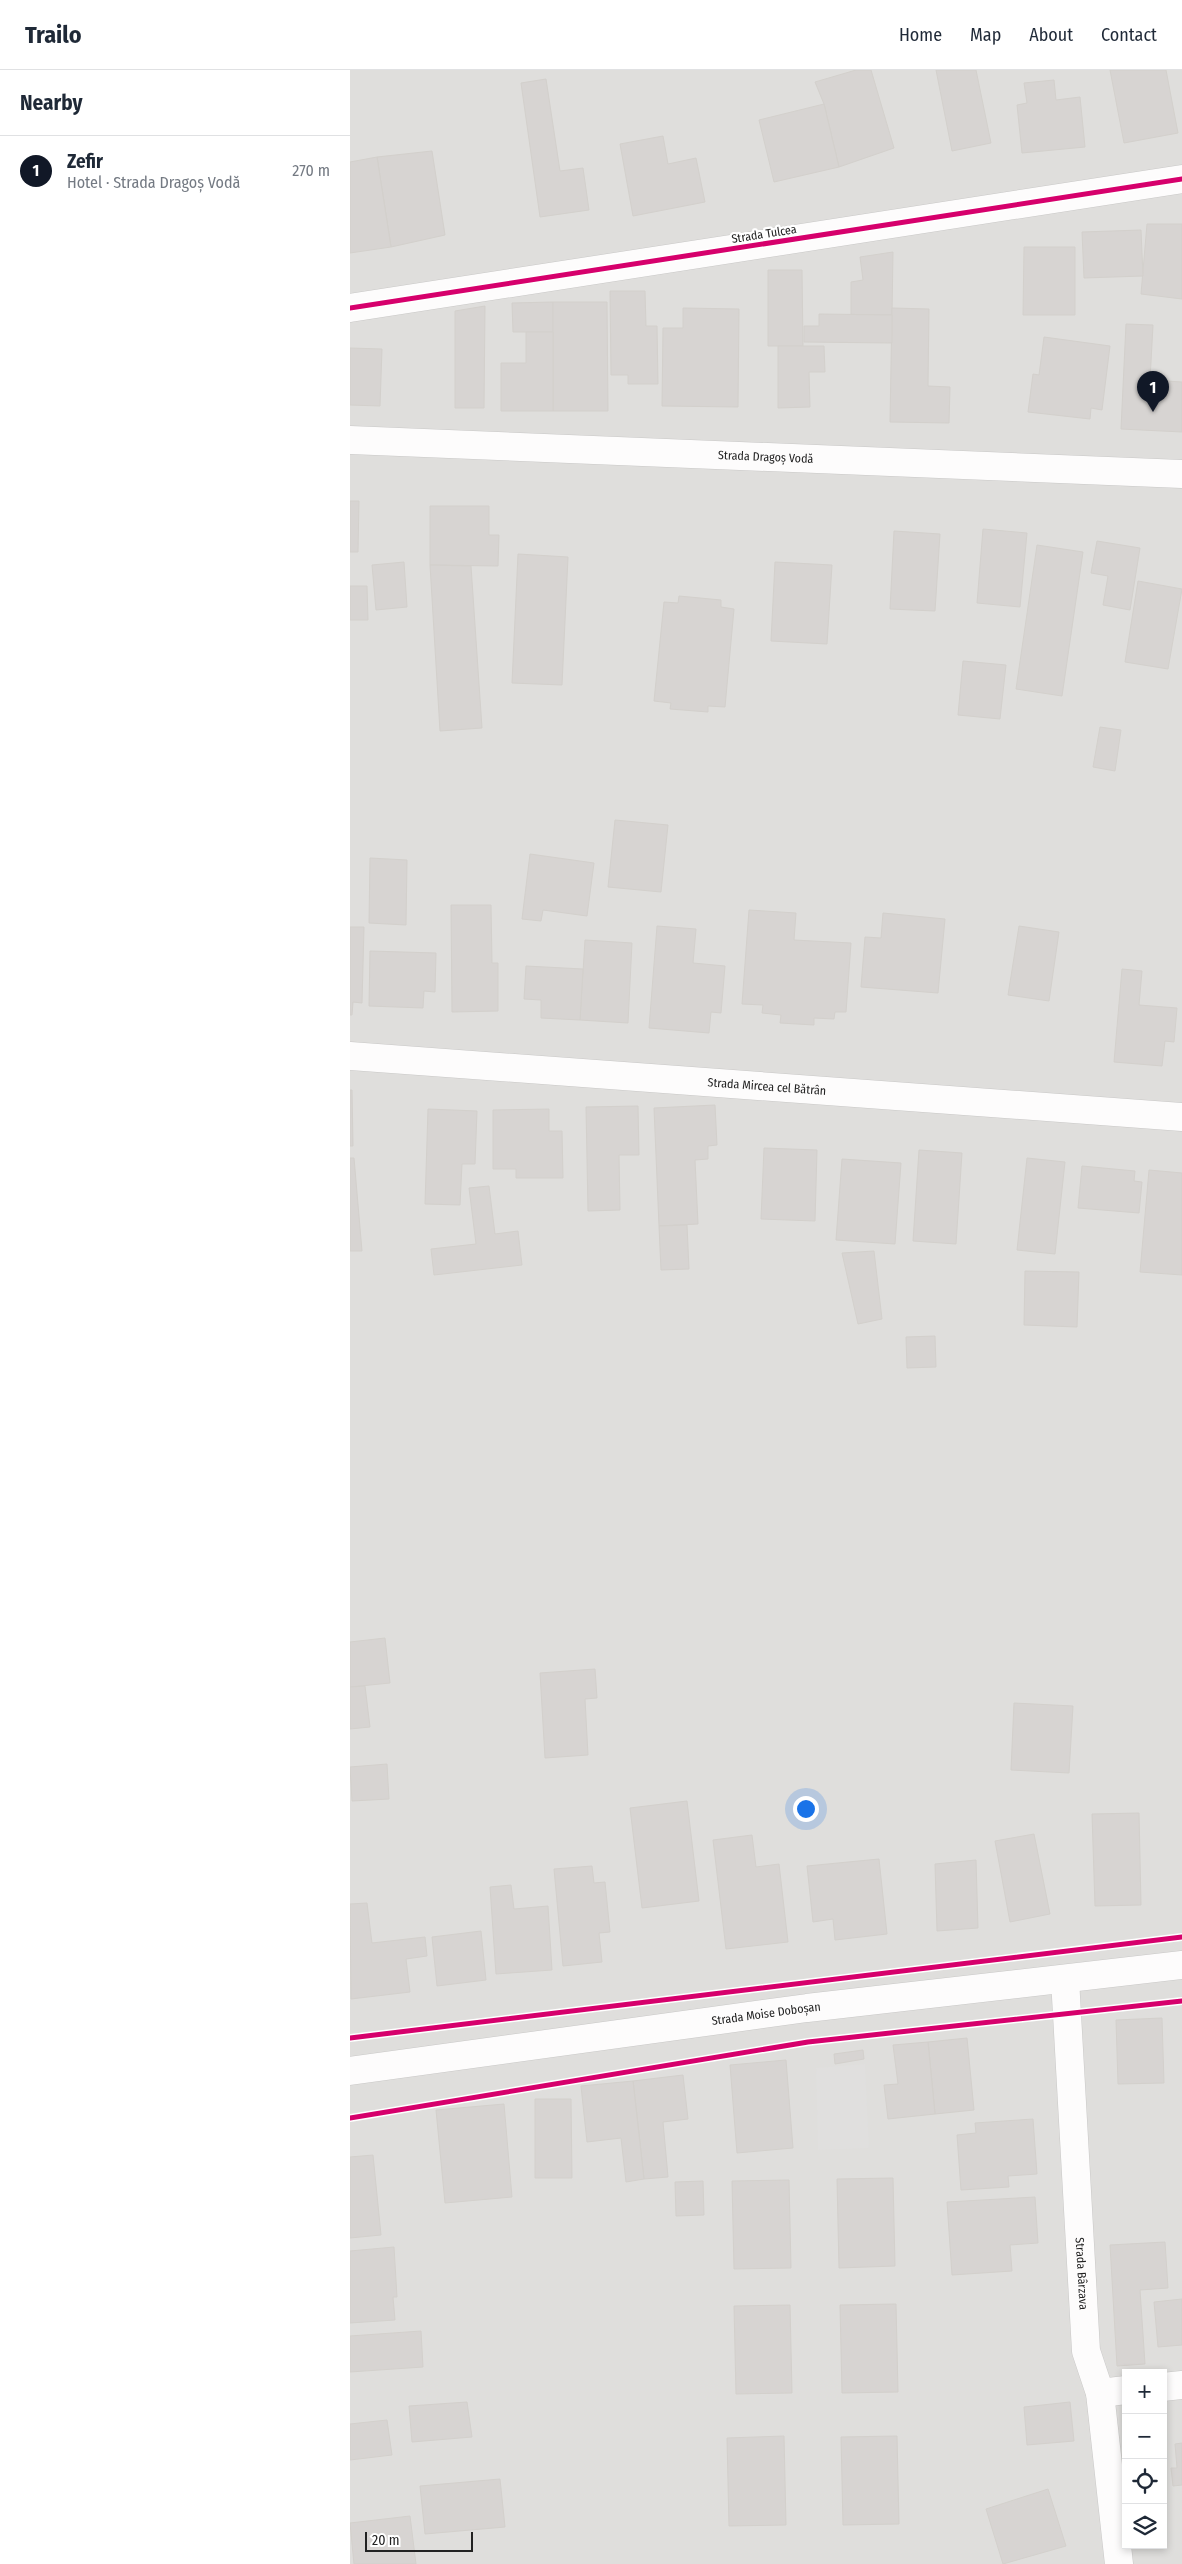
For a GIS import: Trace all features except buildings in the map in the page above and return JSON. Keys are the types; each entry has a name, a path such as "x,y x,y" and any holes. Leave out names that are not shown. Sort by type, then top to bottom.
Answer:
{"street":[{"name":"Strada Tulcea","path":"350,308 1182,179"},
{"name":"Strada Dragoș Vodă","path":"350,440 1182,474"},
{"name":"Strada Mircea cel Bătrân","path":"350,1056 1182,1117"},
{"name":"Strada Moise Doboșan","path":"350,2071 807,2008 1182,1965"},
{"name":"Strada Bârzava","path":"1065,1979 1086,2351 1113,2392 1119,2564"},
{"path":"1167,2387 1182,2385"}],"shaded area":[{"path":"350,70 1182,70 1182,2564 350,2564"},
{"path":"865,2064 869,2148 818,2150 816,2068"}],"cycle path":[{"path":"350,308 1182,179"},
{"path":"350,2038 1182,1937"},
{"path":"350,2118 808,2042 1182,2001"}],"place":[{"name":"Zefir","path":"1153,412"}]}
